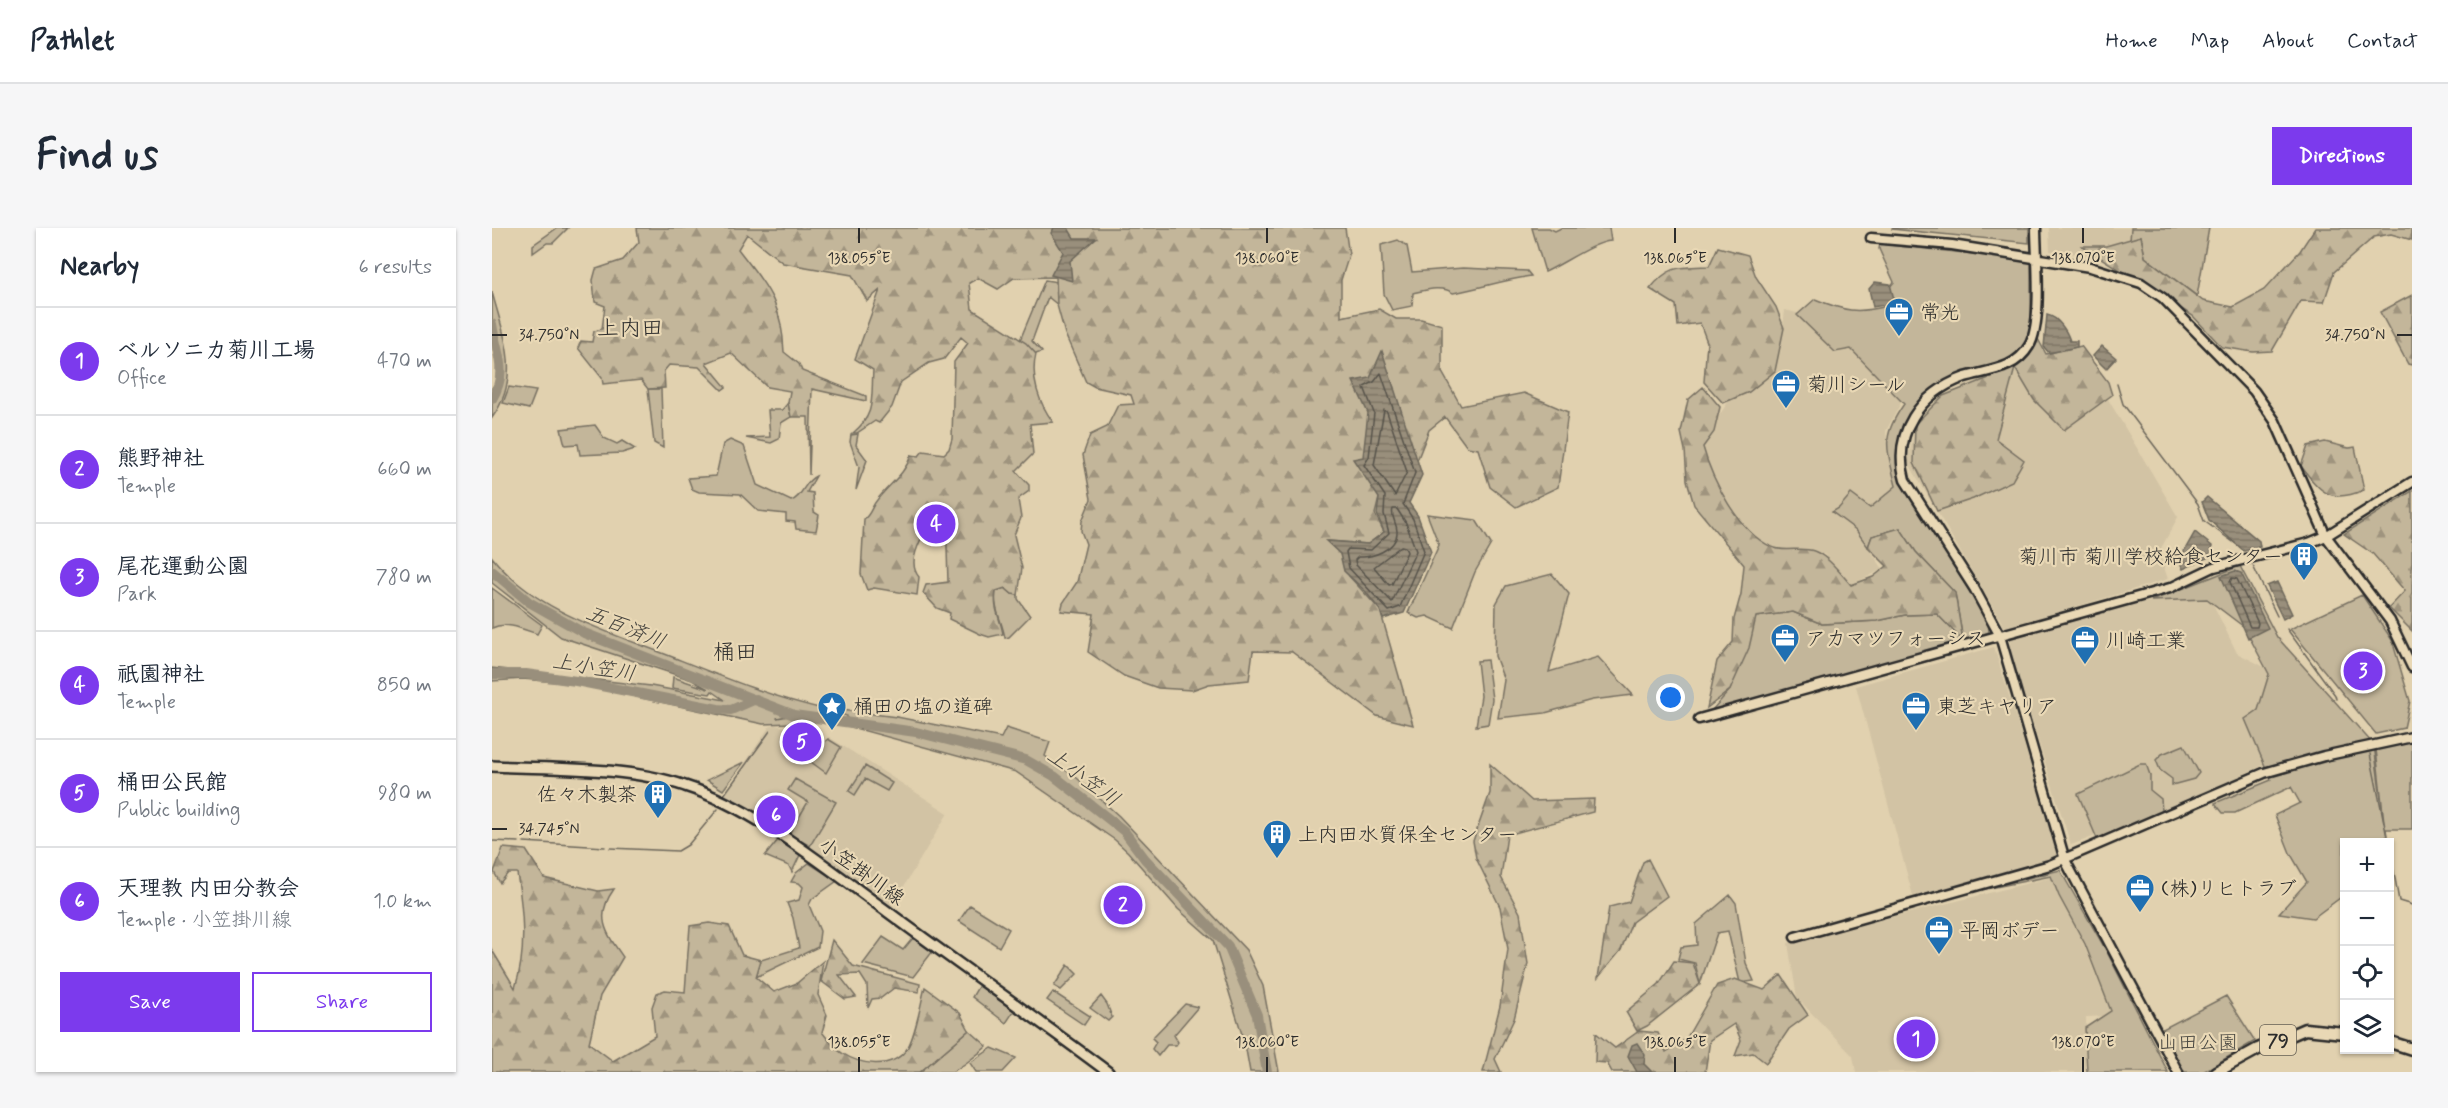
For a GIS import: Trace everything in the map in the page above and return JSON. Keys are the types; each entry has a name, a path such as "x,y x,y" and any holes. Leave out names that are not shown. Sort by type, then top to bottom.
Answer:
{"main road":[{"name":"小笠掛川線","path":"492,766 646,776 683,785 721,800 842,879 1108,1072"},
{"name":"79","path":"2216,1072 2258,1049 2305,1029 2340,1033"},
{"path":"2394,1043 2412,1049"}],"street":[{"path":"2036,228 2037,324 2026,352 2018,360 1999,369 1956,381 1936,392 1913,415 1906,429 1901,453 1905,480 1979,595 2000,636 2065,860 2178,1072"},
{"path":"1871,238 1952,245 2036,258 2121,275 2141,283 2171,304 2254,391 2275,422 2326,536 2390,621 2412,667"},
{"path":"1699,719 2170,588 2214,567 2309,543 2326,536 2412,482"},
{"path":"1795,938 2065,860 2264,774 2313,759 2412,737"}],"shaded area":[{"path":"2049,228 2132,228 2124,259 2050,251"},
{"path":"1785,310 1834,322 1904,397 1886,431 1888,456 1897,486 1866,544 1883,569 1851,585 1824,554 1760,556 1735,523 1697,449 1734,393 1780,353"},
{"path":"2035,357 2099,384 2178,517 2159,552 2168,579 2005,628 1908,462 1915,424 1948,393"},
{"path":"2207,592 2237,653 2286,678 2314,742 2163,811 2071,845 2010,651 2010,638 2126,605"},
{"path":"1994,647 2060,859 1913,896 1856,686"},
{"path":"775,725 800,730 793,742 809,754 829,737 948,813 892,906 767,820 724,795 769,727"},
{"path":"2057,876 2112,1016 2086,1017 2085,1072 1856,1072 1853,1056 1797,998 1788,943"}],"green space":[{"path":"557,228 568,228 553,243 547,243 533,253 533,245"},
{"path":"637,228 1345,228 1349,255 1341,280 1341,317 1379,309 1396,319 1421,319 1442,325 1442,372 1461,406 1524,393 1568,412 1558,487 1516,507 1490,487 1478,449 1467,447 1445,417 1429,430 1411,476 1379,498 1375,514 1384,532 1368,544 1328,541 1340,554 1349,576 1380,610 1413,725 1377,716 1292,652 1253,651 1249,680 1209,684 1192,690 1158,688 1124,676 1088,652 1094,614 1061,611 1063,603 1077,582 1086,544 1081,531 1082,521 1091,499 1083,455 1090,435 1107,427 1118,405 1134,404 1131,395 1095,387 1086,382 1065,334 1057,305 1056,277 1014,278 998,289 978,278 969,283 972,309 1026,343 1036,354 1034,372 1037,390 1053,422 1030,424 1033,454 1016,471 1029,485 1029,491 1018,499 1021,518 1014,535 1022,568 1018,595 1012,594 1005,588 996,591 996,608 1003,634 989,637 949,619 950,613 937,608 923,593 926,585 948,582 946,515 936,514 930,518 917,548 914,563 919,577 917,595 874,588 867,590 861,574 864,519 875,503 901,474 911,455 919,456 923,451 944,454 949,449 952,439 954,362 968,343 961,337 944,359 929,363 901,382 892,407 879,423 875,421 857,433 853,433 866,419 871,405 873,370 855,359 880,290 867,301 852,275 783,263 747,234 738,249 765,285 776,307 783,335 784,352 799,364 802,371 866,396 866,401 812,389 809,475 808,417 791,417 788,403 790,391 767,387 731,353 706,363 726,387 722,390 699,367 669,365 664,371 665,388 648,389 641,380 603,384 602,378 578,348 581,341 592,342 594,331 602,329 605,306 595,302 593,280 596,269 623,260 639,242"},
{"path":"1532,228 1549,228 1555,231 1561,228 1609,228 1611,241 1587,249 1545,272"},
{"path":"1892,228 2029,228 2029,243 1892,229"},
{"path":"2131,228 2209,228 2197,296 2145,257 2141,236 2130,240"},
{"path":"2315,228 2412,228 2412,240 2391,234 2374,237 2334,272 2324,302 2301,301 2272,351 2253,352 2222,347 2193,316 2082,246 2106,246 2141,236 2145,257 2203,301 2233,307 2264,290 2300,251"},
{"path":"1398,240 1407,246 1412,272 1463,268 1527,271 1531,276 1453,293 1439,289 1413,293 1412,306 1392,310 1384,294 1381,245"},
{"path":"1880,244 2031,260 2031,328 2026,345 2014,359 1935,387 1902,427 1898,451 1899,478 1988,621 1989,632 1963,641 1711,711 1730,690 1755,617 1793,612 1822,624 1937,614 1963,640 1955,593 1916,552 1900,528 1872,536 1868,547 1856,530 1832,512 1839,508 1851,494 1870,508 1896,486 1888,444 1891,426 1904,404 1851,349 1835,352 1797,315 1815,299 1851,310 1887,306 1886,291 1894,282 1879,249"},
{"path":"1718,247 1748,255 1756,277 1776,307 1784,328 1775,371 1749,392 1723,403 1704,382 1707,342 1700,323 1678,326 1676,305 1650,289 1669,271 1709,266"},
{"path":"1045,280 1064,283 1059,306 1048,297 1032,341 1042,352 1036,354 1020,340"},
{"path":"492,292 508,356 508,372 501,403 492,418 492,388 496,382 497,359 492,340"},
{"path":"2412,295 2412,365 2408,364 2380,312"},
{"path":"2037,337 2046,354 2081,346 2108,382 2112,395 2064,430 2034,400 2015,368"},
{"path":"2015,368 1996,439 2024,460 2012,481 1973,499 1937,511 1914,463 1915,424 1943,396"},
{"path":"509,387 536,391 529,409 503,403"},
{"path":"1703,387 1720,407 1714,432 1703,447 1707,460 1728,504 1749,530 1760,540 1777,549 1804,549 1819,553 1851,585 1873,577 1887,566 1868,547 1872,536 1900,528 1916,552 1955,593 1963,641 1937,614 1822,624 1793,612 1756,617 1749,648 1730,690 1707,708 1717,661 1733,642 1734,619 1741,594 1744,565 1694,505 1687,480 1681,432 1688,400"},
{"path":"648,389 661,389 663,448 654,443"},
{"path":"788,403 791,417 781,423 779,439 771,443 746,438 770,437 768,410 782,410"},
{"path":"595,425 604,438 617,444 622,441 635,449 622,453 580,455 578,444 565,445 561,429"},
{"path":"858,434 856,445 867,460 856,490 859,467 850,442 851,435"},
{"path":"730,440 744,446 757,485 791,501 816,476 807,492 813,493 814,512 819,515 816,531 796,529 795,522 786,521 786,514 758,511 740,494 699,492 692,489 688,478 716,476 723,444"},
{"path":"2325,442 2349,448 2355,447 2364,490 2334,496 2314,483 2301,466 2308,446"},
{"path":"2412,491 2412,631 2389,608 2405,591 2373,554 2344,534"},
{"path":"1427,514 1476,520 1491,544 1475,572 1453,628 1427,616 1418,618 1408,613 1439,545"},
{"path":"492,557 530,592 576,619 750,687 827,710 824,722 763,724 576,684 523,679 492,681 492,668 651,686 725,700 712,691 710,694 672,688 673,677 708,689 692,680 561,637 492,583"},
{"path":"2240,566 2277,637 2374,745 2384,822 2376,749 2412,740 2412,829 2386,829 2387,838 2340,838 2340,898 2313,918 2279,913 2307,882 2290,853 2275,815 2300,803 2291,787 2235,813 2223,813 2215,803 2271,780 2245,719 2258,710 2269,674 2244,627 2207,599 2151,601"},
{"path":"1552,574 1569,594 1549,672 1598,657 1633,695 1592,700 1545,713 1498,718 1504,680 1495,656 1496,604 1506,586"},
{"path":"492,588 542,625 537,634 503,625 492,628"},
{"path":"1005,588 1012,594 1018,595 1018,599 1030,616 1009,637 1005,638 995,597 996,591"},
{"path":"2362,595 2392,640 2410,701 2404,728 2376,734 2290,629"},
{"path":"1487,660 1492,699 1488,724 1476,726 1481,696 1477,661"},
{"path":"833,709 897,717 1001,738 1006,728 1050,742 1045,756 1077,778 1119,816 1246,950 1263,986 1279,1072 1250,1072 1245,1044 1213,940 1178,909 1115,840 1016,772 847,726 847,716 832,712"},
{"path":"828,739 841,747 826,773 807,759"},
{"path":"2184,745 2199,773 2194,779 2172,785 2172,779 2160,770 2156,760 2162,754"},
{"path":"744,762 723,790 707,780"},
{"path":"1490,764 1532,801 1594,799 1593,812 1507,835 1501,877 1520,913 1528,964 1514,1019 1495,1059 1501,1072 1483,1072 1500,1006 1508,949 1500,907 1476,858 1473,841 1490,793"},
{"path":"2140,764 2146,764 2150,775 2150,790 2161,799 2162,811 2098,841 2078,794"},
{"path":"865,766 892,783 887,791 865,779 855,795 849,791"},
{"path":"795,779 836,802 810,846 789,834 808,802 788,790"},
{"path":"778,840 800,855 792,872 789,866 765,856"},
{"path":"503,848 526,850 544,878 598,891 614,889 605,908 605,924 607,932 623,957 600,996 589,1043 613,1061 655,1036 652,1007 657,993 665,990 685,992 690,926 709,923 729,926 742,955 761,960 756,977 774,992 797,983 823,961 818,995 827,1015 822,1032 836,1049 849,1057 875,1064 892,1061 900,1056 912,1038 925,987 960,1013 969,1030 920,1072 492,1072 492,950 515,988 522,945 522,916 517,873 508,873 500,883 494,872"},
{"path":"1648,859 1667,896 1632,922 1621,950 1598,978 1609,907 1629,902 1643,862"},
{"path":"809,863 837,881 812,899 809,905 820,931 818,947 756,977 761,960 799,948 793,918 787,903 799,900 803,887 799,883 791,882 796,873"},
{"path":"2060,870 2107,952 2168,1072 2087,1072 2085,1028 2111,1011 2085,944 2051,876 1980,890"},
{"path":"1730,895 1736,903 1746,963 1754,981 1740,983 1728,931 1717,933 1700,984 1695,963 1678,959 1681,947 1697,945 1696,924"},
{"path":"970,905 1009,929 999,947 959,921"},
{"path":"883,937 903,950 913,938 933,951 913,977 863,964"},
{"path":"832,940 853,966 920,984 919,992 894,988 881,998 872,999 868,1008 867,985 860,974 839,975 856,997 845,999 821,981"},
{"path":"1674,961 1693,963 1700,984 1647,1026 1637,1031 1626,1012 1659,984"},
{"path":"1068,965 1077,974 1061,990 1054,986"},
{"path":"1781,975 1808,1015 1789,1029 1766,1063 1753,1053 1735,1056 1741,1040 1734,1024 1710,1040 1705,1072 1612,1072 1607,1063 1595,1062 1596,1033 1615,1048 1639,1031 1658,1033 1666,1052 1686,1039 1717,985 1735,979 1764,990"},
{"path":"979,985 1014,1011 1006,1023 972,997"},
{"path":"1053,992 1090,1016 1084,1025 1047,1000"},
{"path":"1101,996 1112,1017 1108,1021 1090,1008"},
{"name":"山田公園","path":"2226,996 2255,1041 2203,1072 2182,1072 2157,1032"},
{"path":"1185,1004 1198,1007 1174,1035 1178,1042 1176,1045 1167,1045 1158,1056 1152,1049 1156,1042 1152,1038"},
{"path":"969,1030 987,1046 951,1072 920,1072"},
{"path":"992,1048 1016,1058 1003,1072 976,1072 970,1063"}],"water":[{"path":"1054,228 1068,228 1074,238 1096,238 1070,261 1072,281 1051,275 1063,252 1051,233"},
{"path":"1875,282 1890,284 1895,303 1873,307 1869,289"},
{"path":"2047,315 2055,318 2062,325 2070,341 2077,341 2077,347 2049,353 2044,347"},
{"path":"2102,346 2116,358 2106,369 2093,356"},
{"path":"1382,351 1422,475 1409,503 1418,516 1431,552 1404,613 1383,619 1380,610 1365,591 1344,571 1340,554 1326,541 1368,544 1384,532 1377,514 1379,498 1353,459 1363,457 1368,413 1353,381 1370,378"},
{"path":"2207,497 2259,541 2260,547 2244,551 2209,520 2202,502"},
{"path":"2195,532 2212,546 2211,556 2183,569 2179,560"},
{"path":"2235,571 2241,573 2268,628 2248,638 2221,576"},
{"path":"2277,582 2292,614 2283,619 2267,586"},
{"path":"1637,1043 1645,1055 1644,1064 1652,1072 1637,1072 1628,1056 1632,1045"}],"waterway":[{"name":"五百済川","path":"492,324 501,370 497,389 492,399"},
{"path":"2117,384 2123,404 2198,504 2204,521 2240,547"},
{"path":"2253,566 2277,616"},
{"name":"上小笠川","path":"492,571 529,602 584,633 794,715 916,732 1026,760 1054,776 1124,831 1145,859 1228,946 1257,1015 1267,1072"},
{"path":"2287,629 2336,699"},
{"name":"上小笠川","path":"492,674 526,674 576,681 718,709 731,710 756,699"},
{"path":"777,718 794,715"},
{"path":"724,795 770,731"},
{"path":"2370,754 2387,838"},
{"path":"610,848 678,851 688,845 718,809"},
{"path":"492,841 519,842"},
{"path":"524,842 605,847"},
{"path":"2394,873 2399,901 2412,905"}],"place":[{"name":"常光","path":"1899,338"},
{"name":"菊川シール","path":"1786,410"},
{"name":"祇園神社","path":"936,524"},
{"name":"菊川市 菊川学校給食センター","path":"2304,582"},
{"name":"アカマツフォーシス","path":"1785,664"},
{"name":"川崎工業","path":"2085,666"},
{"name":"尾花運動公園","path":"2363,671"},
{"name":"桶田の塩の道碑","path":"832,732"},
{"name":"東芝キヤリア","path":"1916,732"},
{"name":"桶田公民館","path":"802,742"},
{"name":"天理教 内田分教会","path":"776,815"},
{"name":"佐々木製茶","path":"658,820"},
{"name":"上内田水質保全センター","path":"1277,860"},
{"name":"熊野神社","path":"1123,905"},
{"name":"(株)リヒトラブ","path":"2140,914"},
{"name":"平岡ボデー","path":"1939,956"},
{"name":"ベルソニカ菊川工場","path":"1916,1039"}],"district":[{"name":"上内田","path":"630,327"},
{"name":"桶田","path":"735,651"}]}
